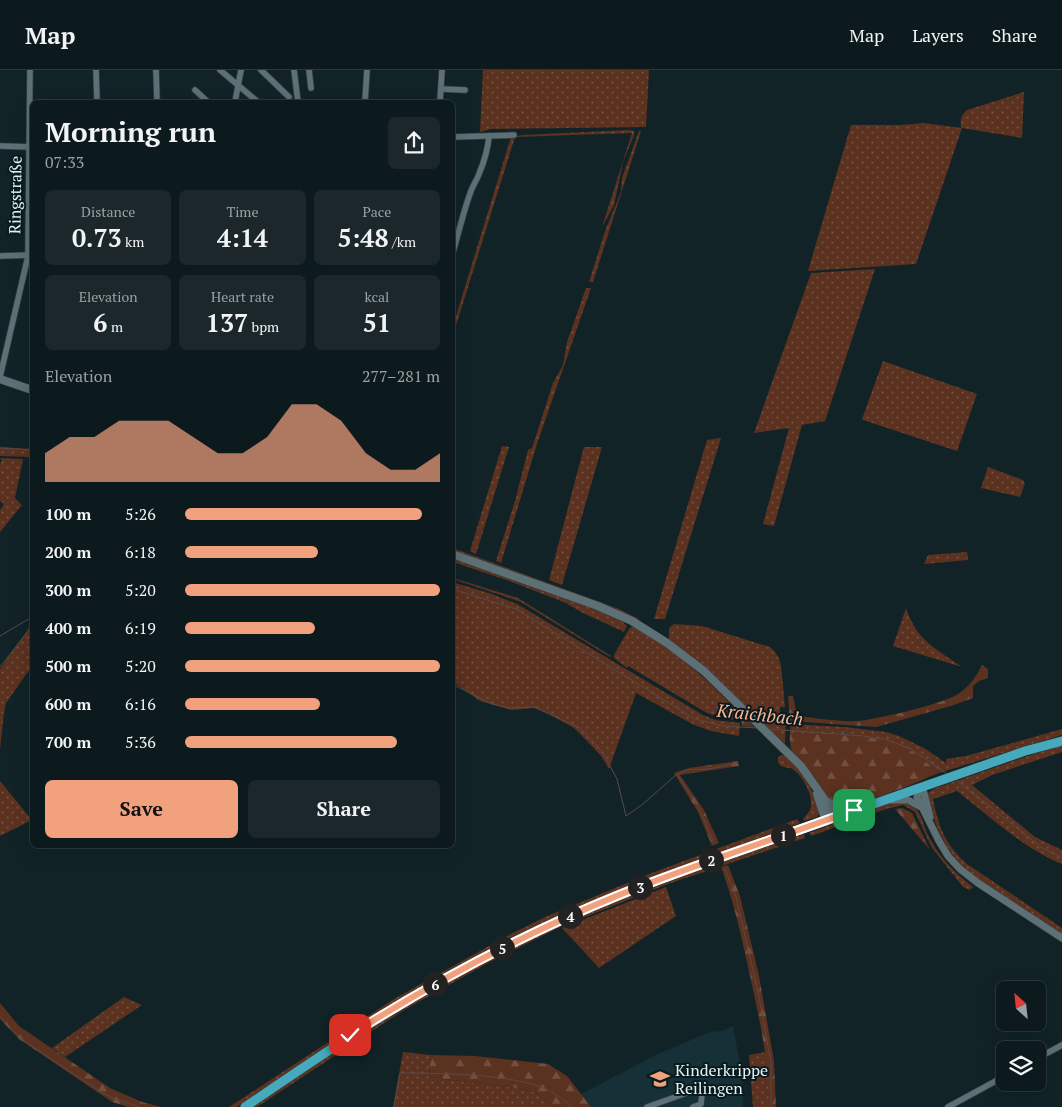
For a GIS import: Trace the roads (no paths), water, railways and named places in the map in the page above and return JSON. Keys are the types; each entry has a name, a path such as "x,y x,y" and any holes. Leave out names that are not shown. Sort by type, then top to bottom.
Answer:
{"main road":[{"path":"0,378 30,389"},
{"path":"455,555 598,606 632,621 667,643 698,666 801,766 825,800 830,811 827,820"},
{"path":"245,1107 382,1015 436,983 500,949 618,895 854,810 1062,741"},
{"path":"813,782 827,820"},
{"path":"825,800 840,809 854,810"}],"street":[{"name":"Ringstraße","path":"30,70 30,100"},
{"path":"96,70 97,100"},
{"path":"156,70 157,100"},
{"path":"220,70 256,100"},
{"path":"235,100 241,70"},
{"path":"261,70 289,97"},
{"path":"294,70 298,100"},
{"path":"309,70 312,88"},
{"path":"364,100 367,70"},
{"path":"440,100 442,70"},
{"path":"441,89 465,90"},
{"path":"195,90 206,100"},
{"path":"455,137 514,135"},
{"path":"455,245 472,188 479,174 488,146 489,136"},
{"path":"0,146 30,147"},
{"path":"455,228 460,229"},
{"name":"Ringstraße","path":"0,378 30,255"},
{"path":"0,256 30,255"},
{"path":"921,787 917,796 921,807 948,856 960,869 978,883 1062,938"},
{"path":"921,787 932,825"},
{"path":"886,800 908,800 921,807"},
{"path":"1046,1054 1060,1046 1062,1054"},
{"path":"948,1107 996,1081"},
{"path":"647,1107 692,1091 698,1091 702,1094 701,1104 693,1107"}],"waterway":[{"name":"Kraichbach","path":"0,448 30,450"},
{"name":"Kraichbach","path":"455,590 516,609 695,719 724,726 757,728"},
{"path":"0,636 30,618"},
{"path":"0,667 30,629"},
{"path":"455,686 492,704 511,708 534,707 580,728 600,749 617,779 626,816 643,804 677,774"},
{"name":"Kraichbach","path":"768,729 864,736 888,740 911,749 949,775"},
{"path":"714,843 699,808 677,774 687,770 709,769 737,763"},
{"name":"Kraichbach","path":"956,780 1041,847 1062,858"},
{"path":"725,869 736,897 759,996 771,1063 771,1107"},
{"path":"0,1017 21,1039 101,1092 139,1107"},
{"path":"394,1107 400,1073 436,1073 504,1078 543,1088 563,1099 571,1107"}],"place":[{"name":"Kinderkrippe Reilingen","path":"660,1079"}]}
